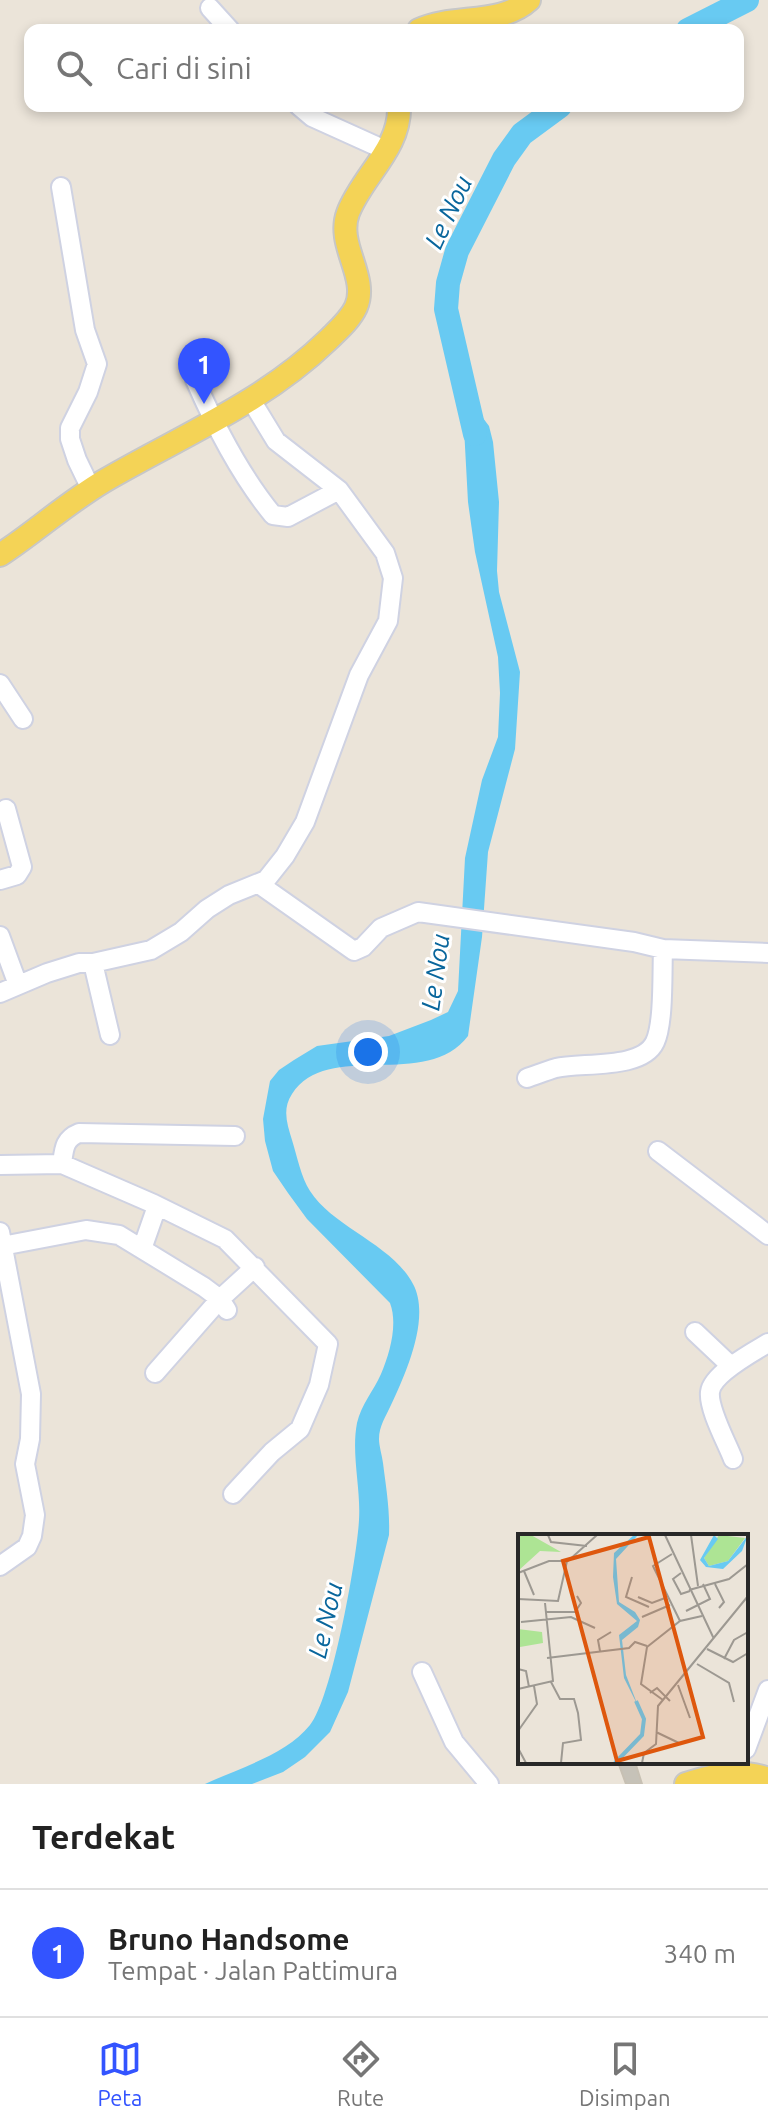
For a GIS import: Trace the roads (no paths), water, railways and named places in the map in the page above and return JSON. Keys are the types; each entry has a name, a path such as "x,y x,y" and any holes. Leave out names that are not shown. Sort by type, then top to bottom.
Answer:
{"main road":[{"path":"438,24 508,13 529,0"},
{"path":"0,555 91,489 251,400 306,362 344,324 355,310 358,295 358,282 344,228 348,212 393,140 400,122 399,112"},
{"path":"696,1781 742,1767 768,1779"}],"street":[{"path":"210,8 225,24"},
{"path":"306,112 385,150"},
{"path":"61,187 85,330 97,364 88,392 70,428 77,460 91,489"},
{"path":"195,380 214,423 256,495 273,515 288,517 339,490"},
{"path":"0,993 79,963 93,963 151,950 181,932 229,895 266,880 305,822 359,675 388,621 393,578 385,553 339,490 276,441 251,400"},
{"path":"0,684 23,719"},
{"path":"0,880 17,875 22,867 6,809"},
{"path":"259,884 354,951 363,947 381,928 418,912 634,942 663,949 768,953"},
{"path":"0,936 18,985"},
{"path":"527,1078 557,1068 625,1061 642,1056 654,1045 659,1031 663,949"},
{"path":"93,963 110,1035"},
{"path":"62,1164 65,1144 70,1137 79,1133 235,1136"},
{"path":"658,1151 768,1235"},
{"path":"0,1165 62,1164 220,1235 328,1342 309,1413 300,1429 272,1452 233,1494"},
{"path":"142,1249 156,1209 154,1204"},
{"path":"0,1566 27,1547 35,1515 25,1464 30,1439 31,1394 1,1239 86,1230 119,1235 204,1287 223,1305"},
{"path":"155,1373 223,1305 255,1267"},
{"path":"695,1332 731,1366"},
{"path":"733,1459 710,1392 714,1383 731,1366 768,1343"},
{"path":"422,1672 454,1742 489,1784"},
{"path":"748,1744 768,1690"}],"water":[{"path":"469,404 489,426 493,442 499,502 499,592 520,672 515,749 488,852 482,937 468,1036 450,1052 428,1061 328,1069 308,1078 292,1094 286,1111 288,1128 310,1191 333,1216 378,1247 404,1270 418,1297 418,1328 414,1345 379,1434 388,1499 389,1535 348,1692 330,1732 305,1757 283,1772 252,1784 205,1784 275,1753 310,1725 327,1687 335,1658 354,1564 359,1520 355,1447 357,1423 387,1357 393,1329 392,1311 390,1303 307,1219 273,1171 263,1119 270,1081 294,1060 317,1046 389,1036 431,1020 448,1012 458,991 465,858 482,780 498,737 500,693 498,657 475,552 468,502 464,428"}],"waterway":[{"name":"Le Nou","path":"700,24 747,0"},
{"name":"Le Nou","path":"475,434 446,309 448,283 457,251 504,159 522,134 552,112"}],"place":[{"name":"Bruno Handsome","path":"204,404"}]}
